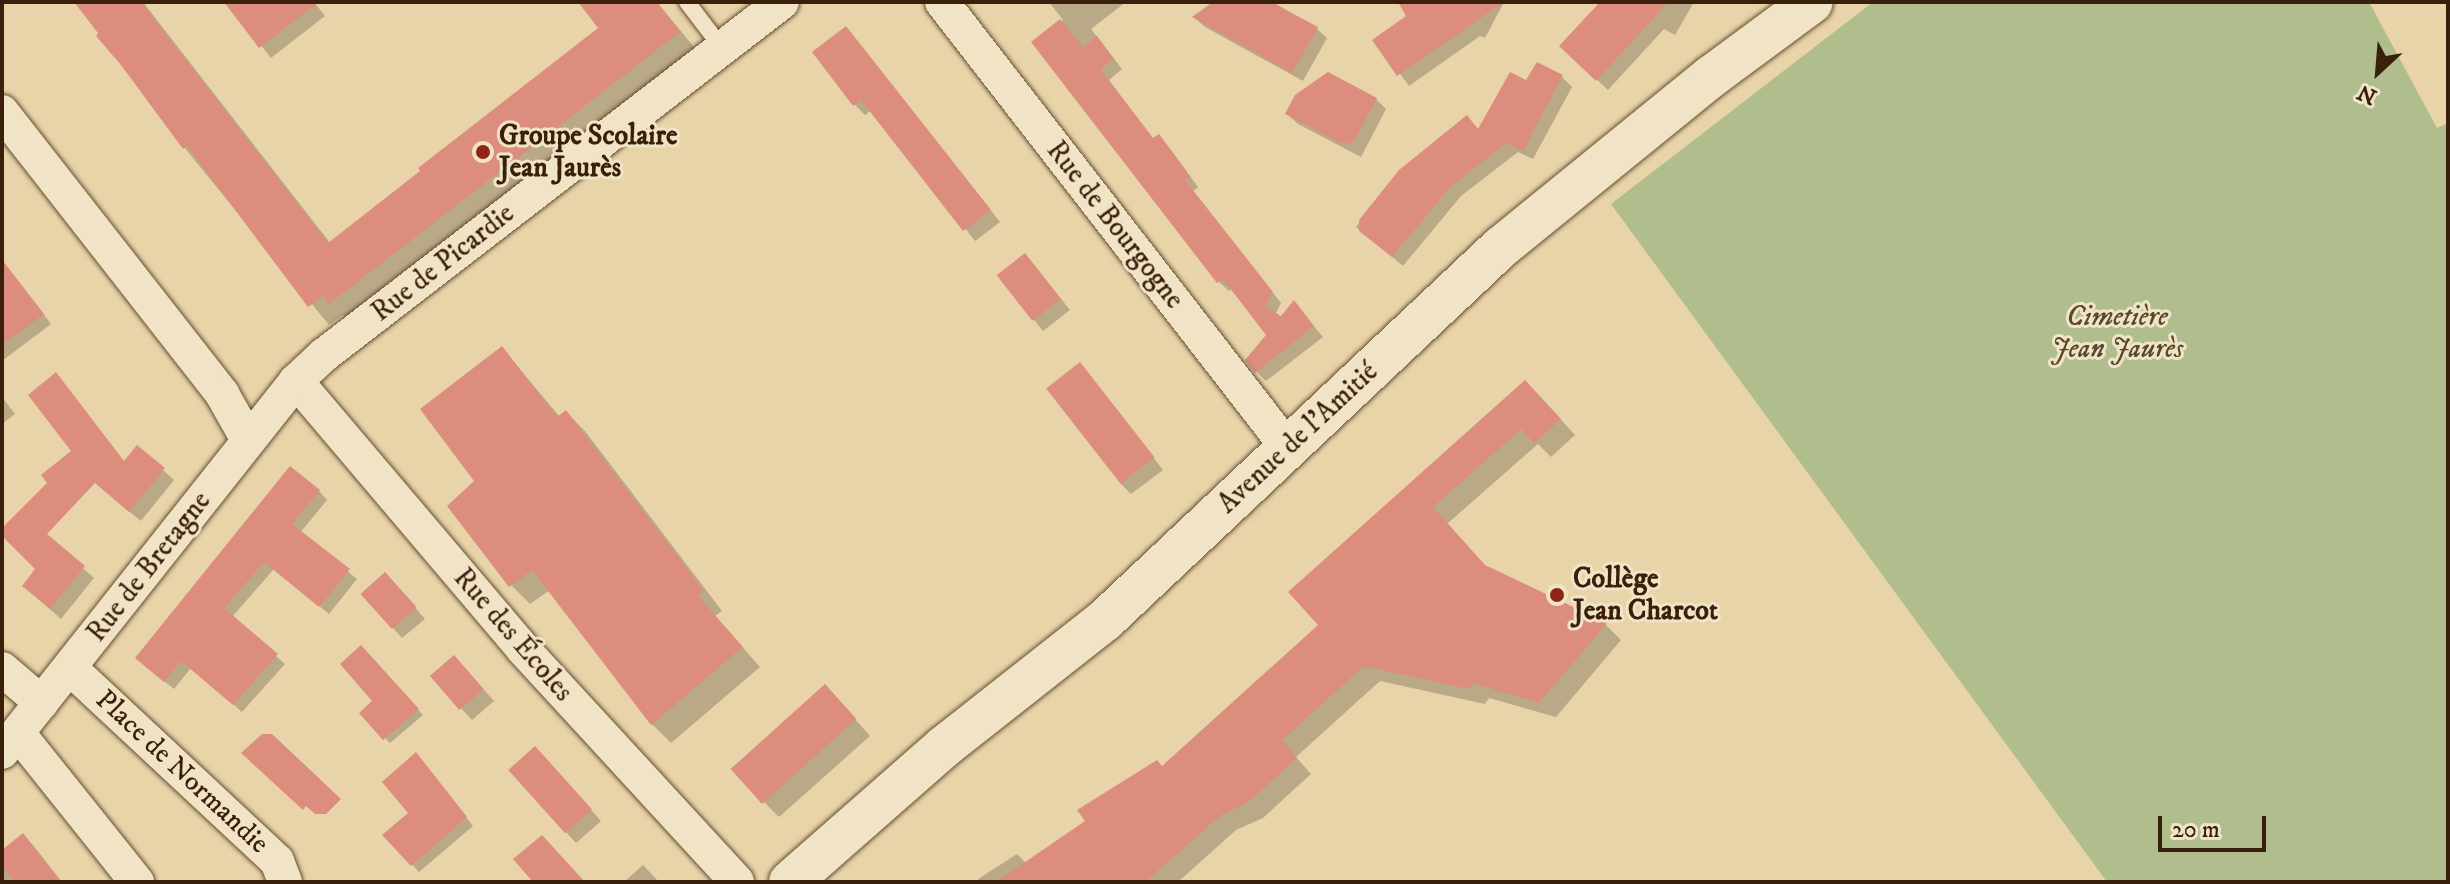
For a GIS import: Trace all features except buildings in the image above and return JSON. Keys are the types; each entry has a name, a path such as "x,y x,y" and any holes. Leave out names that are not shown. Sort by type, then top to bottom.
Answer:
{"street":[{"name":"Rue de Picardie","path":"296,381 324,355 782,2"},
{"name":"Rue de Bourgogne","path":"942,2 1287,447"},
{"name":"Avenue de l'Amitié","path":"790,882 945,746 1105,620 1500,248 1712,76 1812,2"},
{"path":"2,112 222,394 248,440"},
{"name":"Rue de Bretagne","path":"10,742 296,381"},
{"name":"Rue des Écoles","path":"296,381 523,649 737,882"},
{"name":"Place de Normandie","path":"70,668 277,861 285,882"},
{"path":"2,669 42,703"},
{"path":"10,742 137,882"}],"lane":[{"path":"687,2 722,48"}],"green space":[{"name":"Cimetière Jean Jaurès","path":"1873,2 2369,2 2437,128 2448,123 2448,882 2107,882 1611,204"}],"place":[{"name":"Groupe Scolaire Jean Jaurès","path":"483,152"},
{"name":"Collège Jean Charcot","path":"1557,595"}]}
